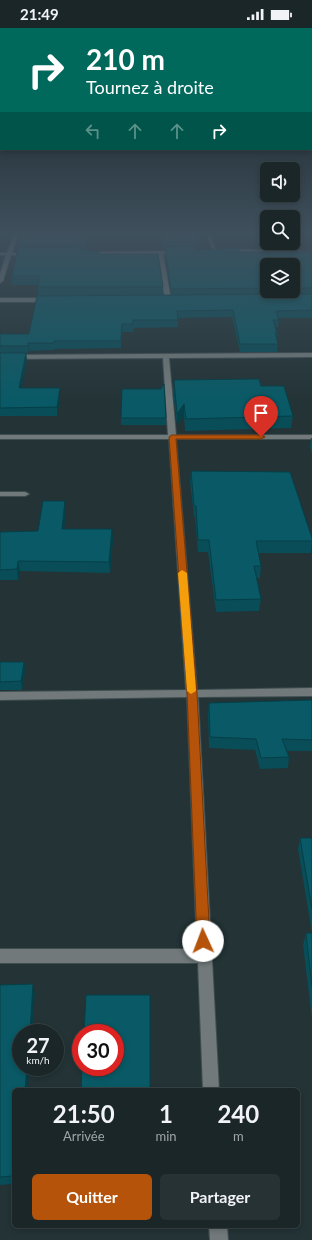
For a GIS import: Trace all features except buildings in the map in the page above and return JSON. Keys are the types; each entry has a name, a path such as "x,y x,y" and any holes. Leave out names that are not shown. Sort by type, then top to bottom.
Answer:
{"street":[{"path":"166,289 168,299"},
{"path":"160,299 175,299"},
{"path":"0,300 56,300"},
{"path":"166,356 192,693 211,1088"},
{"path":"0,357 312,356"},
{"path":"0,437 312,437"},
{"path":"0,494 25,494"},
{"path":"0,696 312,692"},
{"path":"0,956 204,956"},
{"path":"218,1228 219,1240"}],"slow traffic":[{"path":"182,573 191,691"}],"route":[{"path":"203,941 192,693 172,437 261,437"}]}
